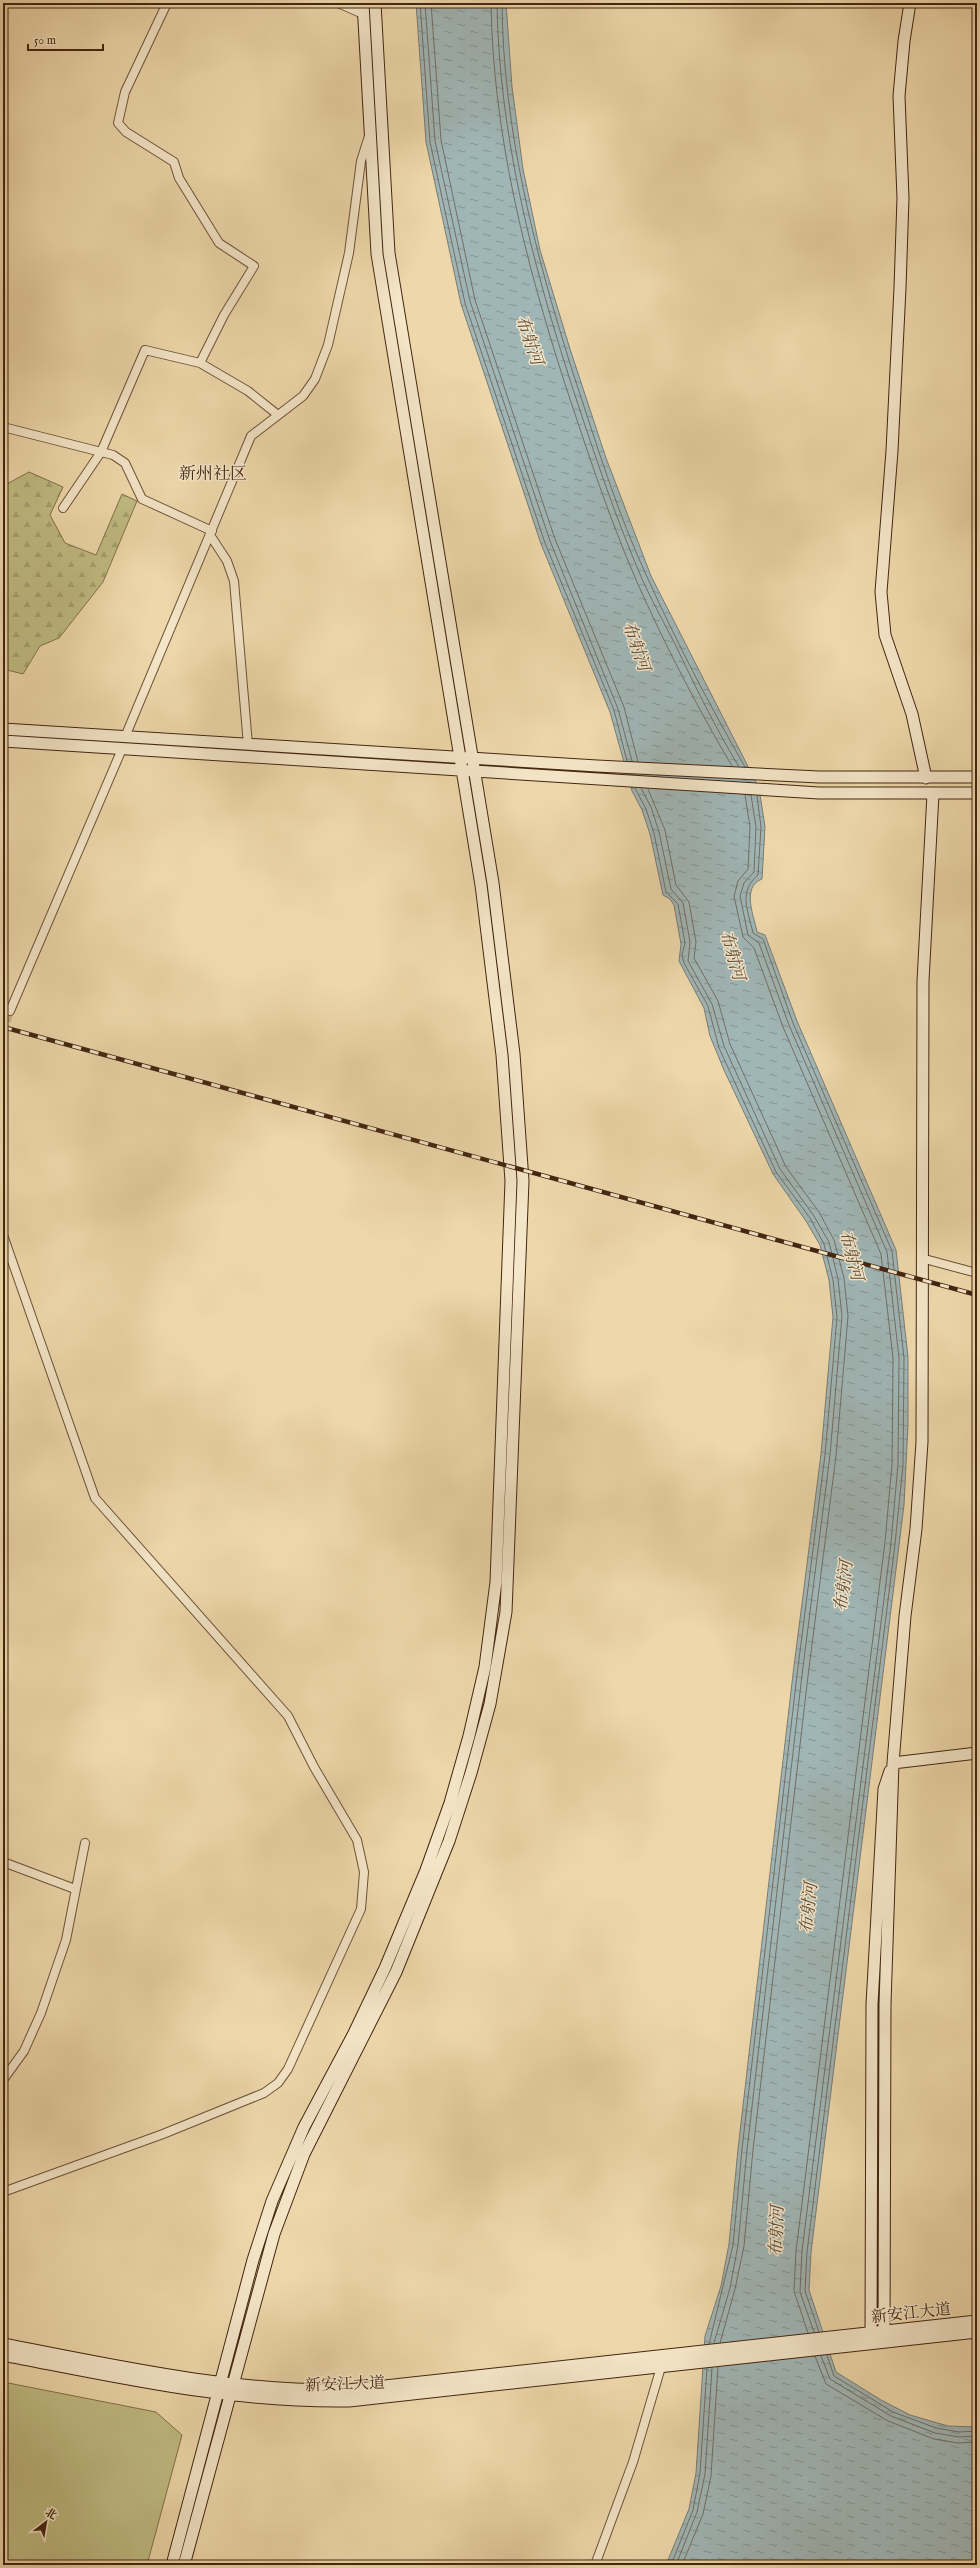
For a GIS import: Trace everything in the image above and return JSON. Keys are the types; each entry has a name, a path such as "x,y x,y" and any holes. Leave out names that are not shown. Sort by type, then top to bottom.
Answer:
{"main road":[{"path":"184,2565 230,2390 274,2234 295,2176 315,2132 381,2005 447,1848 481,1739 502,1641 508,1582 523,1181 508,992 474,771 389,253 374,3"},
{"path":"910,3 899,96 902,198 900,288 892,451 882,592 885,635 912,714 926,778"},
{"path":"172,2565 216,2394 262,2230 281,2179 304,2127 382,1974 438,1837 469,1736 490,1639 496,1582 511,1181 495,985 462,770 377,254 369,136 363,8"},
{"path":"3,729 597,766 784,775 926,778 977,777"},
{"path":"3,741 788,791 934,794 977,793"},
{"path":"884,2337 885,2004 893,1762 905,1616 920,1486 923,981 934,794"},
{"path":"893,1762 977,1753"},
{"path":"871,2338 872,2004 884,1789 893,1762"},
{"name":"新安江大道","path":"884,2337 977,2321"},
{"name":"新安江大道","path":"3,2355 216,2394 230,2390 316,2390 372,2388 688,2358 871,2338 977,2332"},
{"name":"新安江大道","path":"3,2344 220,2383 230,2390 316,2401 381,2399 661,2367 688,2358"}],"street":[{"path":"167,3 124,92 118,123 126,132 174,162 179,178 219,243 254,266 224,315 200,363"},
{"path":"338,3 363,8"},
{"path":"125,737 251,436 302,396 312,385 328,345 349,253 361,161 369,136"},
{"path":"63,508 101,452 145,350 200,363 248,391 278,416"},
{"path":"3,427 113,455 125,464 142,499 211,533 227,561 234,581 248,745"},
{"path":"10,1011 122,749"},
{"path":"3,1234 95,1498 288,1716 314,1767 356,1840 362,1861 364,1883 357,1922 288,2069 271,2088 163,2134 3,2192"},
{"path":"921,1258 977,1273"},
{"path":"3,2080 24,2051 41,2013 66,1940 85,1843"},
{"path":"3,1862 75,1888"},
{"path":"595,2565 633,2462 661,2367"}],"green space":[{"path":"29,472 63,487 50,515 65,543 96,555 122,494 137,501 103,582 59,638 40,646 23,674 3,669 3,486"},
{"path":"3,2382 156,2412 182,2435 147,2565 3,2565"}],"water":[{"name":"布射河","path":"416,3 506,3 512,87 523,169 540,250 570,349 606,458 651,576 759,788 765,827 762,879 752,888 750,895 750,902 757,932 765,935 797,1021 896,1250 908,1357 908,1425 904,1505 811,2252 809,2290 836,2372 881,2400 910,2415 948,2426 977,2427 977,2565 666,2565 689,2509 696,2473 705,2336 721,2286 729,2244 738,2149 793,1674 821,1454 833,1317 829,1280 820,1245 806,1221 773,1174 724,1070 710,1036 704,1008 679,961 681,944 674,905 670,899 663,895 650,834 642,810 632,791 610,712 541,544 461,304 426,142"}],"tunnel":[{"path":"3,1033 10,1011"}],"railway":[{"path":"3,1027 977,1295"}],"district":[{"name":"新州社区","path":"213,473"}]}
